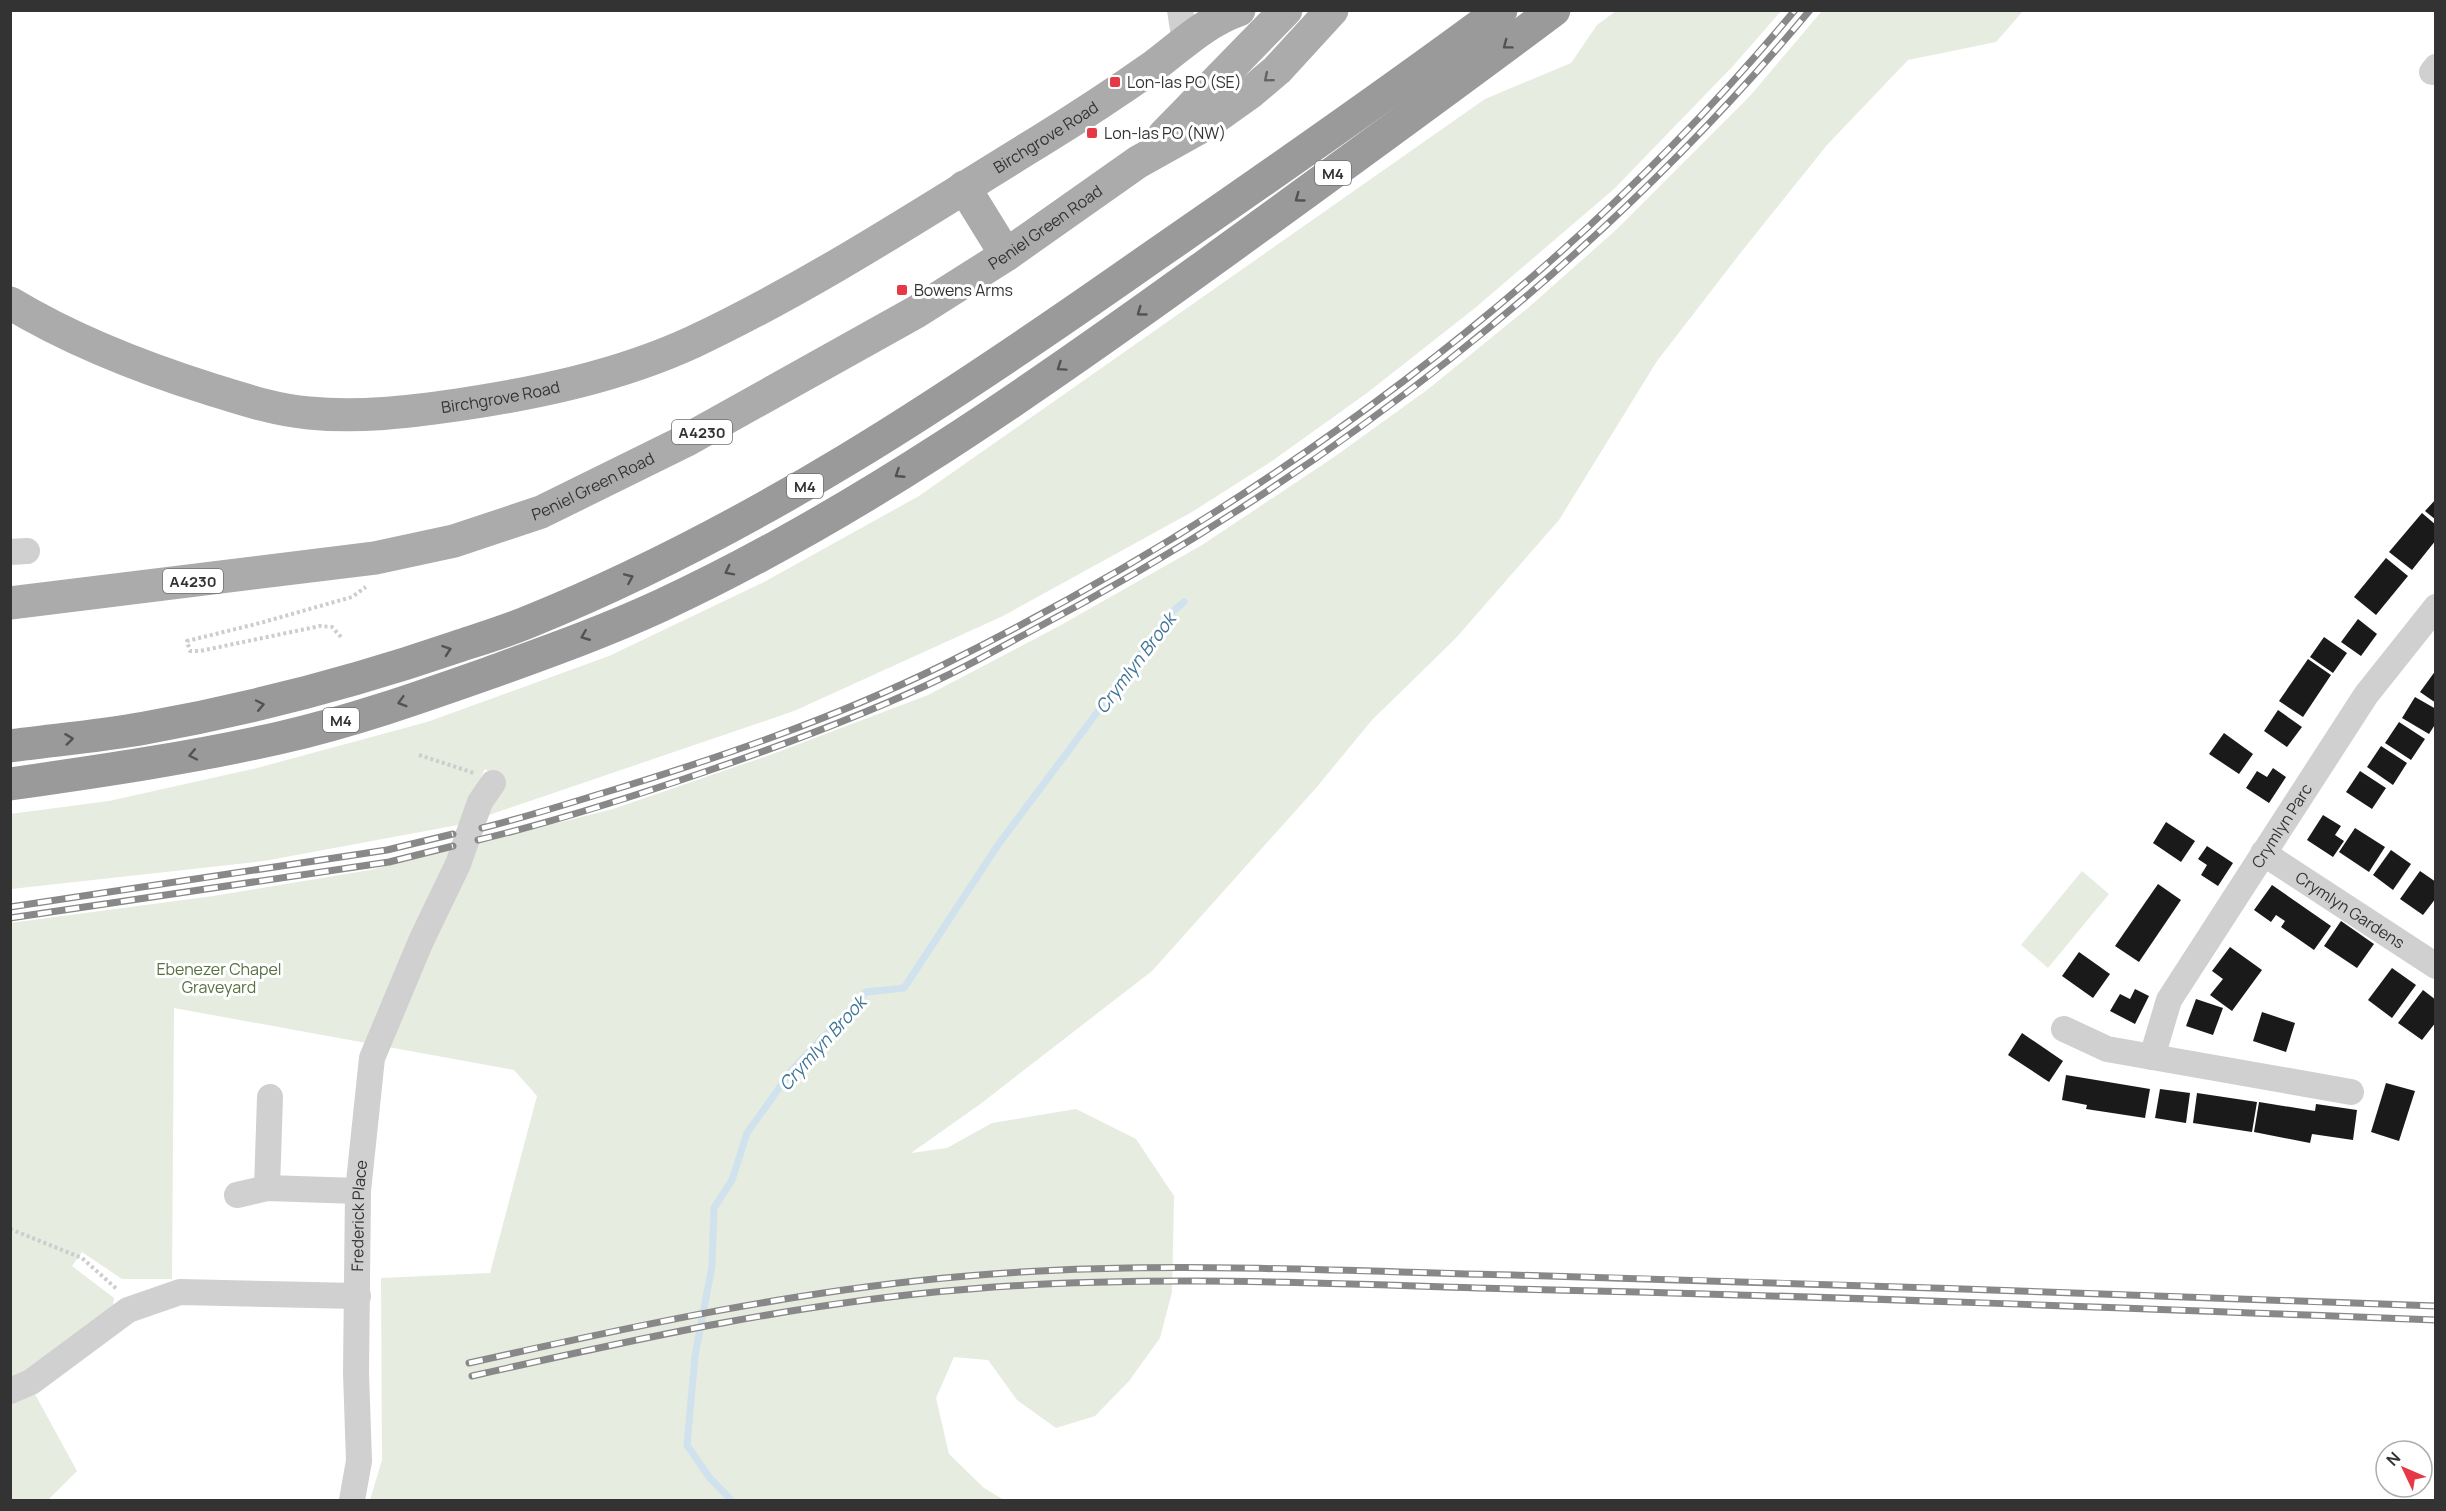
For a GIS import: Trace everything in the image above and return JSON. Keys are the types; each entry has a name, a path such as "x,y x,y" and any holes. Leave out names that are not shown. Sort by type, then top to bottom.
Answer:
{"highway":[{"name":"M4","path":"10,746 142,729 273,702 409,663 525,623 645,571 772,505 865,451 971,383 1403,83 1501,10"},
{"name":"M4","path":"10,784 148,765 283,737 417,698 537,656 669,602 769,551 884,484 1031,388 1110,334 1554,10"}],"main road":[{"name":"Birchgrove Road","path":"10,303 46,324 126,360 250,402 305,413 355,416 422,410 563,386 627,367 690,343 751,313 867,247 1115,93 1182,26 1215,19 1239,10"},
{"name":"A4230","path":"1248,47 1286,10"},
{"name":"A4230","path":"1308,36 1332,10"},
{"name":"Birchgrove Road","path":"1182,26 1210,36 1231,39 1248,47 1262,49 1283,46 1308,36"},
{"name":"Peniel Green Road","path":"10,603 375,558 454,541 541,512 684,441 916,312 1006,255 1138,162 1206,124 1277,70 1308,36"},
{"name":"Peniel Green Road","path":"1138,162 1248,47"},
{"path":"964,187 1006,255"}],"street":[{"name":"Crymlyn Parc","path":"2152,1057 2169,1000 2366,695 2436,607"},
{"name":"Frederick Place","path":"352,1500 359,1461 356,1373 358,1191 372,1058 420,941 458,864 480,802 493,783"},
{"name":"Crymlyn Gardens","path":"2263,853 2436,966"},
{"path":"2064,1029 2107,1049 2351,1092"},
{"path":"267,1188 270,1096"},
{"path":"237,1196 267,1188 358,1191"},
{"path":"10,1392 31,1382 128,1310 180,1292 358,1296"}],"path":[{"path":"419,755 480,775 493,783"},
{"path":"10,1229 82,1258 123,1295 140,1305"}],"green space":[{"path":"1616,11 1781,11 1733,66 1614,189 1475,308 1367,393 1272,461 1192,512 1003,616 794,711 486,816 505,782 485,769 458,825 264,861 11,889 10,814 109,801 257,768 427,722 609,656 764,582 919,496 1485,99 1571,63 1597,25"},
{"name":"Ebenezer Chapel Graveyard","path":"1822,11 2023,11 1996,42 1908,60 1827,145 1742,251 1657,361 1559,520 1456,638 1372,720 1316,788 1152,971 979,1105 911,1153 947,1148 992,1123 1076,1109 1136,1139 1174,1196 1172,1292 1160,1338 1129,1381 1095,1416 1056,1428 1017,1400 988,1360 954,1357 936,1398 949,1454 984,1488 1004,1500 370,1500 382,1460 381,1278 490,1273 537,1096 514,1070 174,1008 172,1279 122,1279 82,1252 72,1266 114,1298 109,1329 30,1385 77,1471 48,1500 11,1500 10,923 213,896 370,870 613,809 770,755 928,695 1061,625 1202,545 1334,457 1427,390 1529,307 1617,229 1749,97"},
{"path":"2082,871 2109,894 2048,968 2021,945"}],"building":[{"path":"2436,499 2436,520 2425,511"},
{"path":"2422,513 2436,525 2436,540 2412,570 2389,552"},
{"path":"2386,558 2408,576 2376,615 2354,597"},
{"path":"2358,619 2377,634 2361,656 2341,642"},
{"path":"2324,637 2347,653 2333,673 2310,657"},
{"path":"2308,659 2331,675 2303,717 2279,701"},
{"path":"2436,670 2436,703 2420,692"},
{"path":"2415,697 2436,709 2436,723 2429,734 2402,718"},
{"path":"2278,710 2302,727 2287,747 2264,731"},
{"path":"2399,722 2425,739 2411,760 2385,743"},
{"path":"2224,733 2253,754 2239,774 2209,754"},
{"path":"2381,746 2407,763 2393,785 2367,767"},
{"path":"2273,768 2286,777 2269,803 2246,788 2257,771 2267,777"},
{"path":"2360,771 2386,788 2372,809 2346,792"},
{"path":"2323,815 2341,826 2335,835 2344,841 2333,857 2307,840"},
{"path":"2166,822 2195,841 2181,862 2153,843"},
{"path":"2355,828 2385,847 2369,872 2339,852"},
{"path":"2207,846 2233,863 2218,886 2201,875 2207,865 2198,859"},
{"path":"2391,850 2411,864 2393,890 2373,875"},
{"path":"2420,871 2436,882 2436,898 2423,915 2400,899"},
{"path":"2158,884 2181,900 2139,962 2115,946"},
{"path":"2272,885 2331,926 2314,950 2281,927 2285,921 2276,915 2271,922 2254,910"},
{"path":"2341,921 2374,944 2357,968 2324,946"},
{"path":"2230,947 2262,970 2232,1011 2210,995 2223,979 2212,971"},
{"path":"2079,952 2110,974 2093,998 2062,976"},
{"path":"2392,968 2416,985 2392,1018 2368,1000"},
{"path":"2135,989 2149,996 2135,1024 2110,1011 2120,994 2130,999"},
{"path":"2423,990 2436,1000 2436,1022 2422,1040 2398,1023"},
{"path":"2196,999 2223,1008 2213,1035 2186,1026"},
{"path":"2262,1012 2295,1023 2286,1052 2253,1041"},
{"path":"2022,1033 2063,1061 2049,1082 2008,1055"},
{"path":"2066,1075 2150,1089 2145,1118 2086,1109 2087,1105 2062,1100"},
{"path":"2386,1083 2415,1091 2399,1141 2371,1132"},
{"path":"2160,1089 2190,1093 2186,1123 2155,1118"},
{"path":"2197,1093 2257,1102 2252,1132 2193,1123"},
{"path":"2259,1102 2315,1111 2316,1104 2357,1110 2353,1140 2312,1134 2310,1143 2254,1132"}],"waterway":[{"name":"Crymlyn Brook","path":"731,1500 709,1477 687,1445 695,1356 712,1266 714,1208 732,1180 747,1133 792,1070 866,992 904,988 998,845 1172,612 1184,602"}],"railway":[{"path":"482,828 690,766 819,720 943,665 1063,602 1179,534 1293,460 1403,381 1509,297 1610,207 1705,111 1795,10"},
{"path":"478,840 628,798 804,737 890,702 957,671 1031,631 1140,570 1247,504 1351,434 1451,358 1547,278 1639,194 1727,104 1810,10"},
{"path":"10,907 387,850 453,834"},
{"path":"10,918 389,862 453,846"},
{"path":"469,1363 655,1323 842,1290 967,1276 1104,1269 1240,1268 1628,1278 2436,1306"},
{"path":"472,1376 782,1312 970,1289 1106,1282 1310,1283 1745,1295 2436,1320"}],"place":[{"name":"Lon-las PO (SE)","path":"1115,82"},
{"name":"Lon-las PO (NW)","path":"1092,133"},
{"name":"Bowens Arms","path":"902,290"}]}
